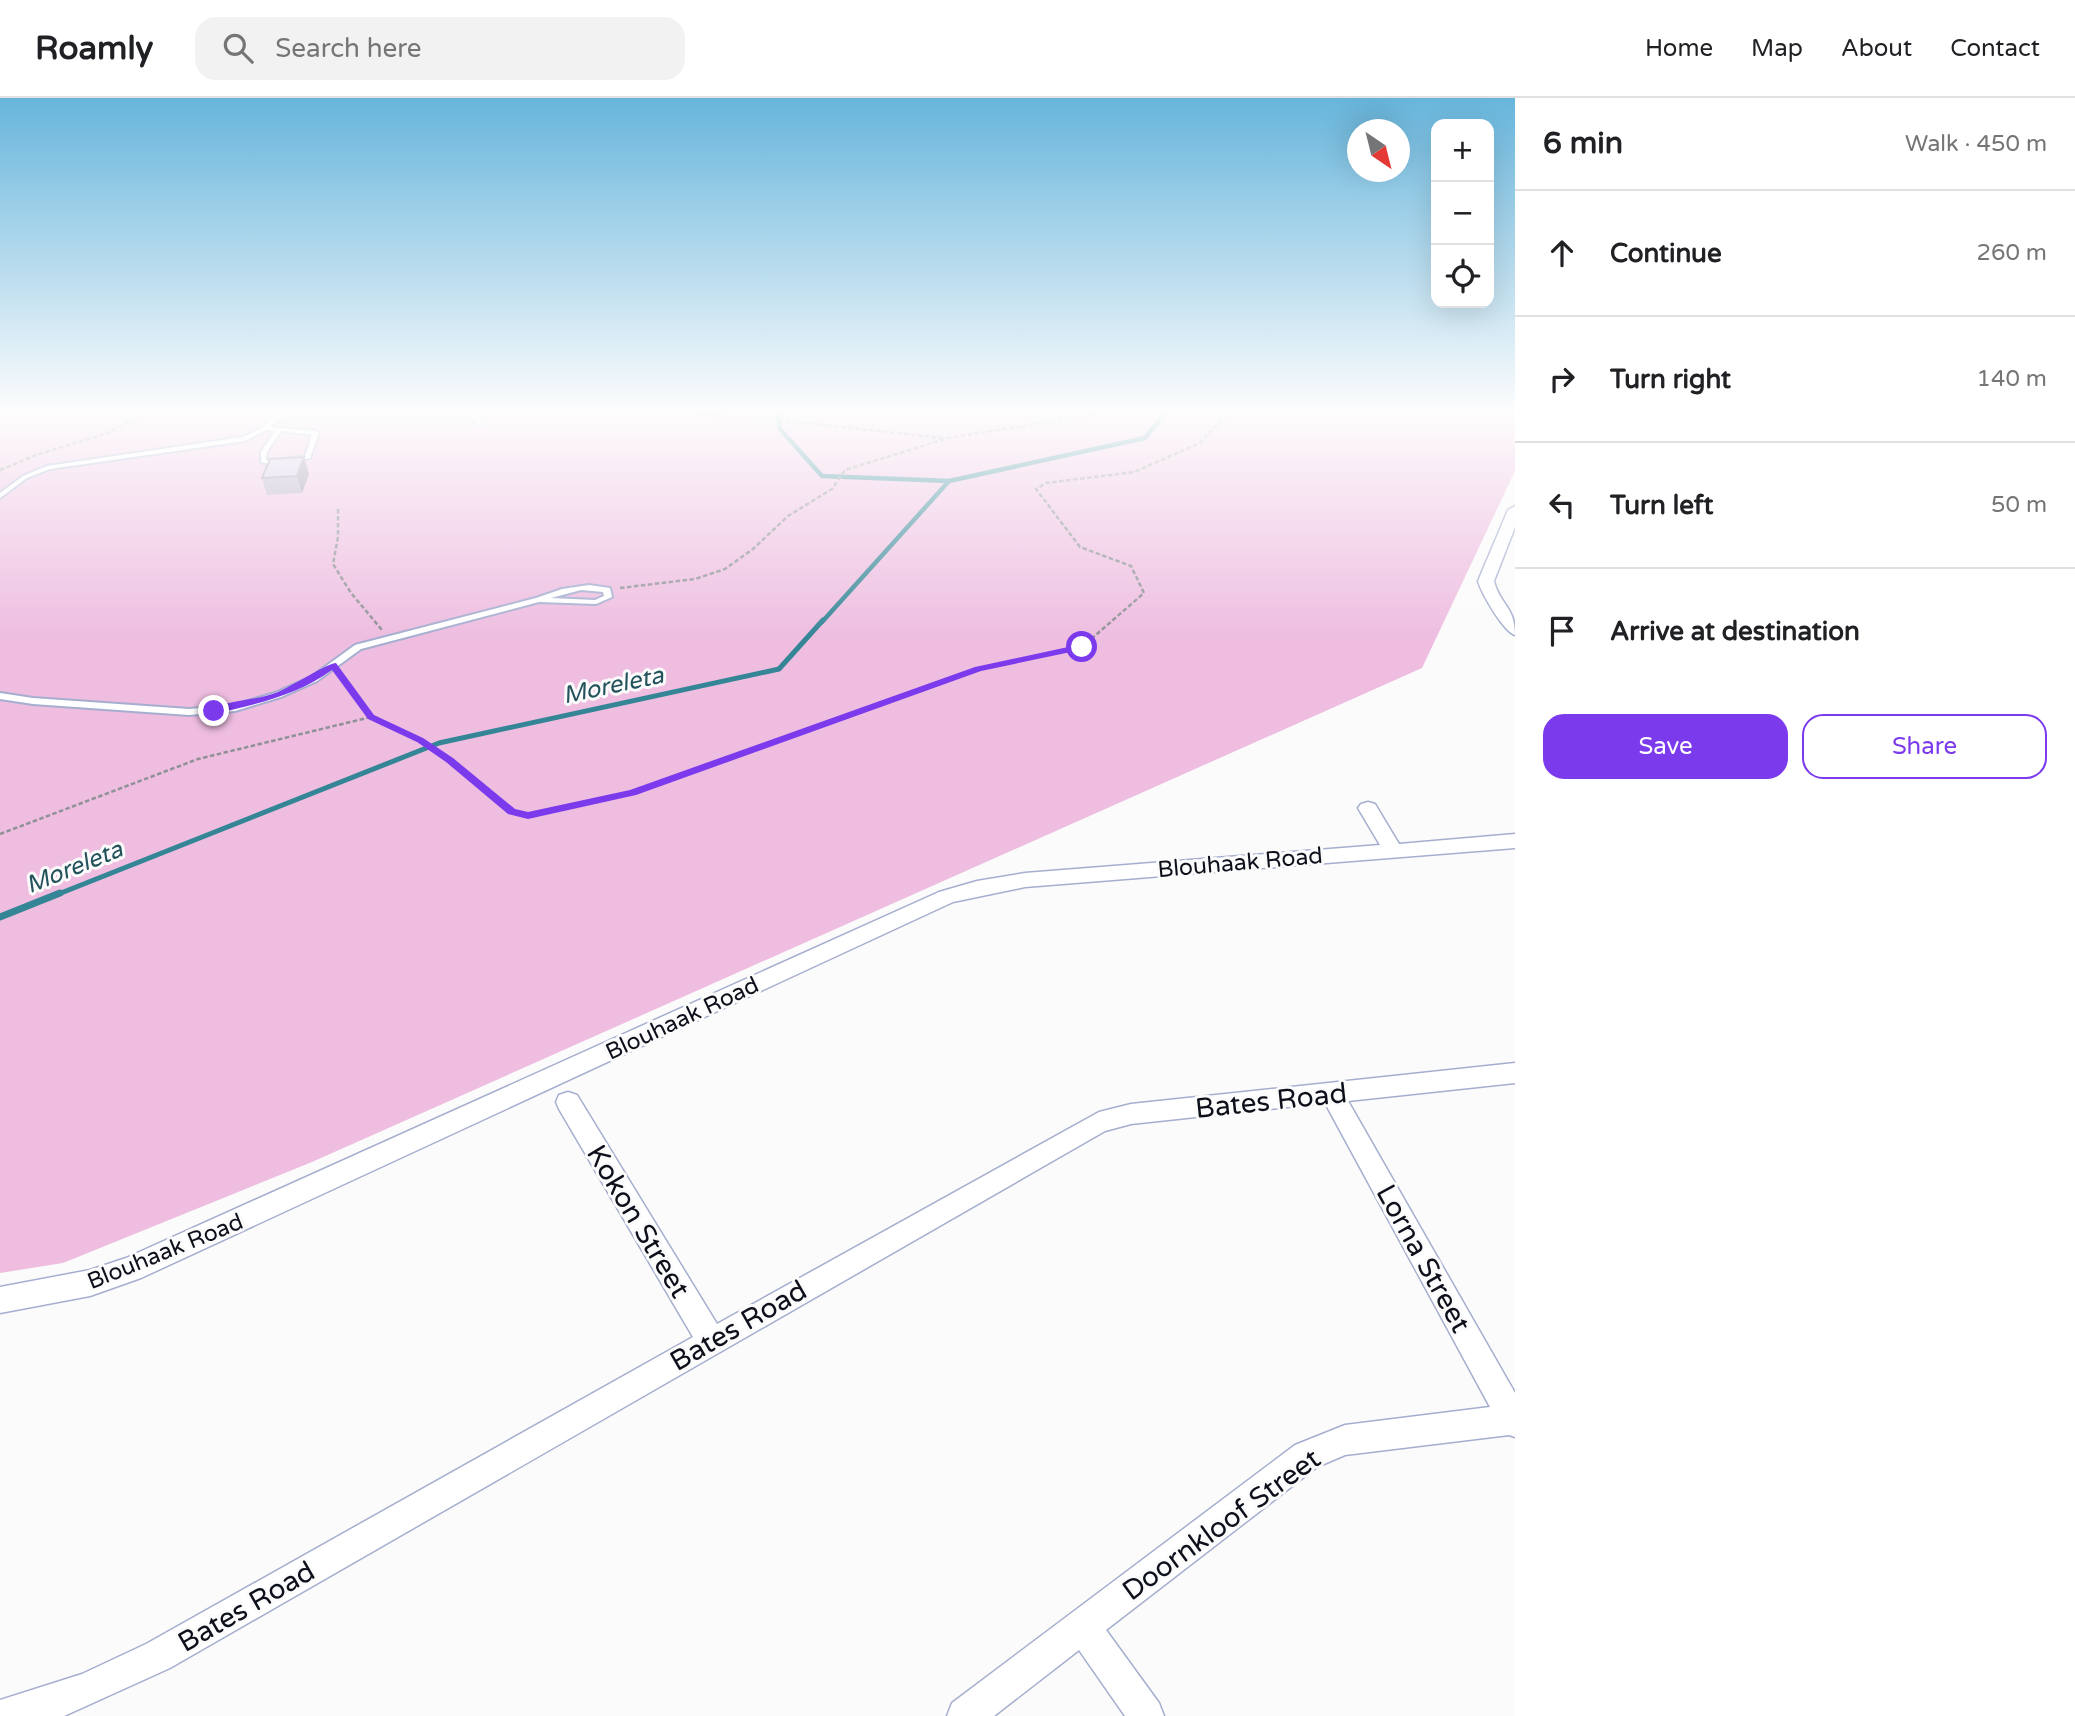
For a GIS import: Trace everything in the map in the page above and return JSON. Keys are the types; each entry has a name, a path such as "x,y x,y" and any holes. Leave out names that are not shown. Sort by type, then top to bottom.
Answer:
{"street":[{"path":"1515,510 1486,581 1488,589 1515,631"},
{"path":"1368,808 1392,849"},
{"name":"Blouhaak Road","path":"0,1300 90,1283 143,1264 946,897 977,888 1025,880 1515,841"},
{"name":"Bates Road","path":"5,1716 53,1704 106,1683 158,1656 1099,1122 1131,1114 1515,1073"},
{"name":"Lorna Street","path":"1332,1094 1514,1420"},
{"name":"Kokon Street","path":"568,1102 711,1340"},
{"name":"Doornkloof Street","path":"964,1716 1306,1456 1345,1440 1514,1420"},
{"path":"1082,1625 1146,1716"}],"lane":[{"path":"0,696 139,709 214,711 278,695 314,679 358,647 385,639 539,600 564,590 591,586 607,590 608,597 596,602 539,600"}],"path":[{"path":"607,590 695,579 725,569 753,549 788,516 833,488"},
{"path":"333,665 371,717 420,740 512,811 528,815 632,792 978,669 1082,647 1144,593 1131,566 1080,547 1036,489 1038,488"},
{"path":"338,509 338,537 333,564 351,593 379,625 385,639"},
{"path":"0,834 198,759 371,717"}],"shaded area":[{"path":"0,488 1507,488 1422,668 312,1162 63,1263 0,1273"}],"waterway":[{"name":"Moreleta","path":"822,622 943,488"},
{"name":"Moreleta","path":"56,895 439,743 779,669 823,620"},
{"name":"Moreleta","path":"0,917 60,893"}],"route":[{"path":"214,711 235,708 278,695 314,679 333,665 371,717 420,740 512,811 528,815 632,792 978,669 1082,647"}]}
